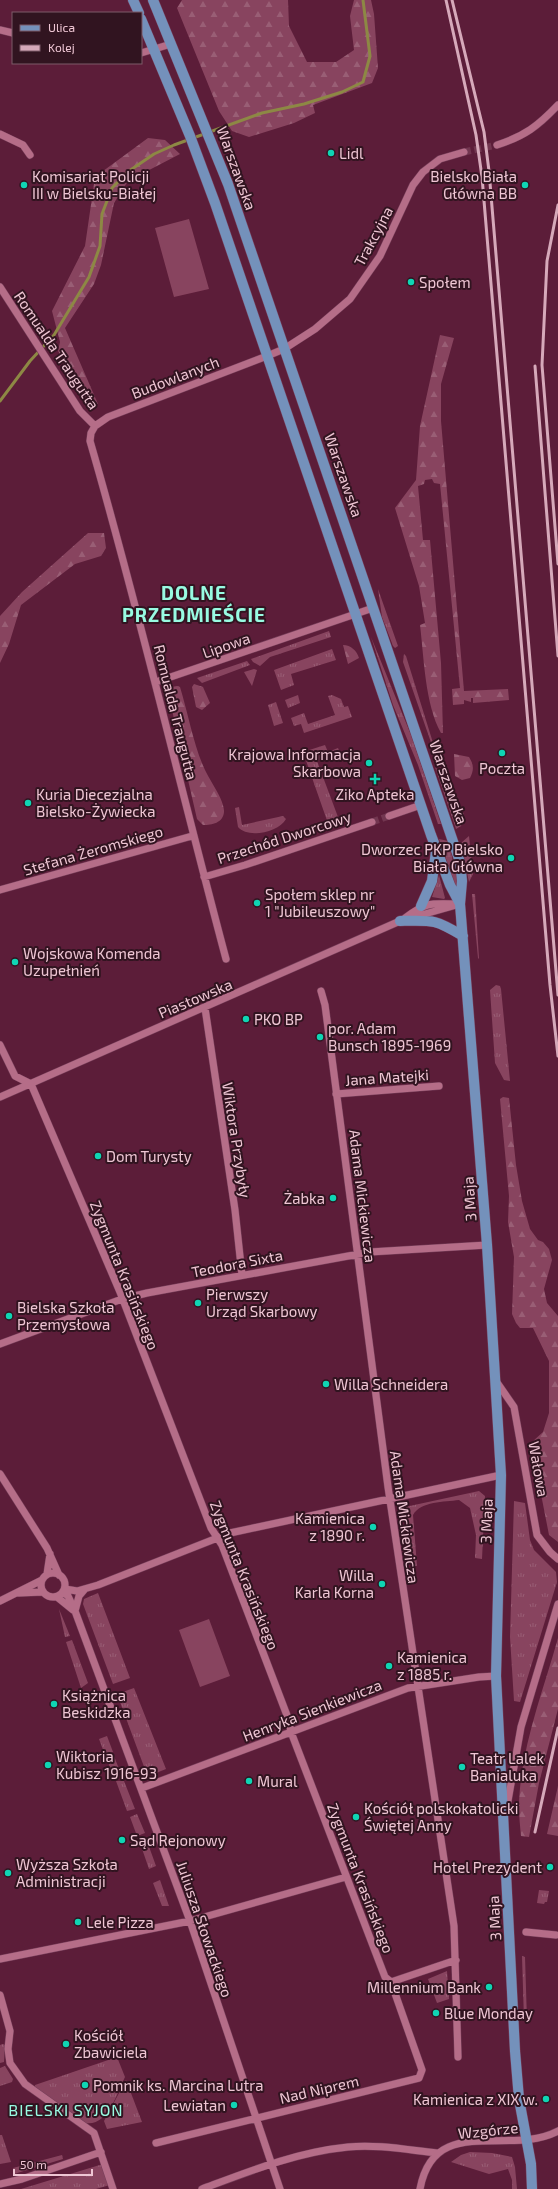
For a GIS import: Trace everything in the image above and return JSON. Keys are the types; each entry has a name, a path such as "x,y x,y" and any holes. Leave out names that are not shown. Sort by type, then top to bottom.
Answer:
{"main road":[{"path":"133,0 139,12"},
{"name":"Warszawska","path":"153,0 212,142 460,862 462,881 460,904"},
{"path":"142,21 195,148 421,805 450,885 460,904"},
{"path":"421,906 432,881 436,847"},
{"name":"3 Maja","path":"460,904 487,1245 496,1381 501,1475 496,1676 515,2051 519,2099 531,2164 532,2189"},
{"path":"400,922 432,920 440,922 463,936"}],"street":[{"path":"0,30 12,33"},
{"path":"142,53 154,51 171,44"},
{"path":"497,145 513,140 538,126 558,105"},
{"path":"0,134 23,145 30,156"},
{"name":"Trakcyjna","path":"284,349 320,325 350,299 380,256 413,185 423,172 440,159 464,152"},
{"name":"Romualda Traugutta","path":"0,287 80,410 95,426 91,433 90,441 156,682 192,836 226,959"},
{"path":"267,356 284,349"},
{"name":"Budowlanych","path":"95,426 108,417 267,356"},
{"name":"Lipowa","path":"156,682 373,608"},
{"path":"389,816 421,805"},
{"name":"Przechód Dworcowy","path":"204,877 245,865 372,822"},
{"name":"Stefana Żeromskiego","path":"0,890 192,836"},
{"path":"421,906 434,904 460,904"},
{"name":"Piastowska","path":"0,1097 400,922 460,904"},
{"name":"Piastowska","path":"400,922 421,906"},
{"name":"Adama Mickiewicza","path":"321,990 326,1005 357,1254 416,1686 454,1926 458,2057"},
{"name":"Wiktora Przybyły","path":"205,1008 235,1210 242,1275"},
{"path":"0,1045 15,1076 31,1084"},
{"name":"Zygmunta Krasińskiego","path":"31,1084 122,1299 192,1480 217,1538 222,1545 251,1619 288,1718 291,1732 346,1877 385,1976 391,1982 425,2071 419,2078"},
{"name":"Jana Matejki","path":"336,1094 439,1086"},
{"name":"Teodora Sixta","path":"0,1344 122,1299 357,1254 487,1245"},
{"name":"Wałowa","path":"496,1381 514,1407 538,1535 550,1552 558,1559"},
{"path":"0,1474 65,1581 64,1591"},
{"path":"57,1597 64,1591 85,1589 163,1561 233,1532 501,1475"},
{"path":"0,1601 42,1580 47,1574 50,1554"},
{"path":"47,1574 60,1575"},
{"path":"42,1580 43,1592"},
{"path":"16,1593 43,1592 50,1597 57,1597 75,1611 79,1596 85,1589"},
{"name":"Juliusza Słowackiego","path":"64,1591 75,1611 142,1788 190,1922 280,2189"},
{"path":"504,1822 521,1727 558,1604"},
{"name":"Henryka Sienkiewicza","path":"142,1788 416,1686 496,1676"},
{"path":"0,1959 190,1922 346,1877"},
{"path":"526,1932 556,1936"},
{"path":"391,1982 456,1960"},
{"path":"0,1994 10,2030 8,2049 10,2063 25,2084 94,2133 113,2189"},
{"name":"Nad Niprem","path":"156,2143 419,2078"},
{"name":"Wzgórze","path":"432,2150 470,2141 526,2139 545,2136 558,2131"},
{"path":"202,2189 272,2162 301,2155 349,2147 432,2150 420,2189"},
{"path":"0,2184 22,2179 101,2152"}],"green space":[{"path":"182,0 288,0 289,26 307,62 336,62 354,50 350,16 354,0 371,0 374,14 378,68 372,83 313,105 315,113 294,123 249,137 232,131 219,111 177,8"},
{"path":"148,138 165,140 180,154 128,181 114,203 101,265 94,284 65,328 98,404 90,405 58,351 60,342 52,311 85,246 95,177"},
{"path":"189,219 209,289 174,297 155,228"},
{"path":"440,335 454,338 441,384 441,421 464,691 508,689 509,700 473,703 473,698 471,698 471,702 464,700 464,704 453,705 452,689 460,688 440,484 434,483 432,479 425,480 424,484 418,486 423,540 430,540 441,663 443,733 441,733 436,721 428,695 420,625 425,623 419,586 395,508 416,480 420,426"},
{"path":"88,533 104,533 106,548 101,556 75,564 21,605 9,644 0,663 0,616 22,592"},
{"path":"378,589 398,646 395,648 382,617"},
{"path":"329,631 331,637 270,657 260,666 251,659"},
{"path":"371,637 411,735 441,824 438,824 418,765 393,705"},
{"path":"343,645 349,646 353,649 359,658 348,664"},
{"path":"332,649 336,660 291,674 294,685 281,690 274,670"},
{"path":"404,654 406,656 434,746 441,746 443,750 438,753 434,751 403,662"},
{"path":"247,661 250,665 202,683 197,678"},
{"path":"254,669 257,670 252,686 244,672"},
{"path":"194,684 203,687 210,703 202,710 196,707 192,687"},
{"path":"172,687 180,687 201,761 224,807 222,819 210,825 203,825 197,819 168,691"},
{"path":"298,695 300,703 288,708 285,700"},
{"path":"332,695 341,699 344,707 348,706 352,717 304,733 301,724 294,726 291,718 304,713 308,724 335,715 328,696"},
{"path":"276,702 283,723 274,726 268,705"},
{"path":"325,745 328,752 338,748 340,753 317,761 341,825 330,829 303,752"},
{"path":"454,754 469,757 473,768 470,778 462,780 455,776"},
{"path":"435,767 453,784 445,784 454,811 464,813 461,826 456,829"},
{"path":"239,807 242,825 283,816 286,819 282,824 270,830 249,833 238,827 235,808"},
{"path":"469,836 473,874 469,882 461,843"},
{"path":"439,839 448,841 458,882 457,890"},
{"path":"439,875 445,898 444,899 432,897"},
{"path":"472,894 475,894 479,959 478,958"},
{"path":"496,985 500,986 501,989 510,1081 504,1080 495,1063 490,990"},
{"path":"503,1097 509,1098 516,1165 522,1201 530,1229 538,1240 543,1242 549,1249 552,1260 544,1289 547,1303 558,1316 558,1542 549,1535 531,1443 543,1432 549,1413 549,1361 533,1328 520,1328 512,1314 514,1257 508,1222 509,1196 500,1099"},
{"path":"479,1491 485,1496 482,1559 475,1558 476,1535 470,1508 459,1500 447,1501 421,1507 413,1515 417,1566 411,1566 404,1511 405,1507"},
{"path":"514,1501 525,1503 530,1540 534,1550 556,1572 557,1582 520,1702 514,1701 510,1637"},
{"path":"98,1593 130,1678 113,1684 83,1604 84,1599"},
{"path":"59,1609 70,1636 65,1637"},
{"path":"209,1619 230,1676 200,1687 179,1630"},
{"path":"558,1638 558,1709 539,1783 529,1837 521,1836 519,1806 523,1763 533,1721"},
{"path":"72,1640 88,1683 81,1688 66,1642"},
{"path":"134,1688 166,1769 151,1775 146,1772 117,1694"},
{"path":"107,1736 113,1752 105,1755 99,1739"},
{"path":"114,1756 119,1769 111,1771 107,1759"},
{"path":"116,1781 124,1781 135,1809 127,1811"},
{"path":"558,1786 558,1836 547,1834"},
{"path":"137,1814 145,1833 137,1836 130,1817"},
{"path":"147,1841 156,1866 149,1869 140,1843"},
{"path":"160,1880 169,1906 162,1906 153,1883"},
{"path":"539,1890 549,1891 547,1902 544,1904 537,1903"},
{"path":"522,1956 525,1957 527,2021 524,2020"},
{"path":"447,1971 449,1999 437,2003 428,1979"},
{"path":"0,2045 5,2045 4,2062 0,2063"},
{"path":"117,2057 125,2077 111,2108 100,2120 93,2123 85,2123 35,2089 35,2085"},
{"path":"5,2066 13,2079 12,2082 0,2086 0,2068"},
{"path":"126,2080 142,2122 107,2129 104,2121"},
{"path":"0,2135 2,2135 11,2162 0,2164"},
{"path":"470,2152 492,2153 512,2157 515,2167 517,2189 512,2189 512,2180 508,2169 489,2174 451,2162 461,2155"},
{"path":"62,2155 63,2159 14,2174 13,2168"},
{"path":"103,2164 110,2185 96,2189 21,2189"}],"waterway":[{"path":"0,401 30,361 54,335 89,277 100,246 102,214 112,188 129,171 154,154 174,145 262,113 304,104 342,92 363,82 370,56 363,0"}],"tunnel":[{"path":"464,152 497,145"},
{"path":"372,822 389,816"}],"railway":[{"path":"446,0 476,135 482,177 550,985 558,1056"},
{"path":"452,0 484,132 489,171 558,995"},
{"path":"558,205 547,261 542,365 558,564"},
{"path":"535,366 558,656"},
{"path":"535,1832 558,1728"}],"place":[{"name":"Lidl","path":"331,153"},
{"name":"Komisariat Policji III w Bielsku-Białej","path":"24,185"},
{"name":"Bielsko Biała Główna BB","path":"525,185"},
{"name":"Społem","path":"411,282"},
{"name":"Poczta","path":"502,753"},
{"name":"Krajowa Informacja Skarbowa","path":"369,763"},
{"name":"Ziko Apteka","path":"375,779"},
{"name":"Kuria Diecezjalna Bielsko-Żywiecka","path":"28,803"},
{"name":"Dworzec PKP Bielsko Biała Główna","path":"511,858"},
{"name":"Społem sklep nr 1 \"Jubileuszowy\"","path":"257,903"},
{"name":"Wojskowa Komenda Uzupełnień","path":"15,962"},
{"name":"PKO BP","path":"246,1019"},
{"name":"por. Adam Bunsch 1895-1969","path":"320,1037"},
{"name":"Dom Turysty","path":"98,1156"},
{"name":"Żabka","path":"333,1198"},
{"name":"Pierwszy Urząd Skarbowy","path":"198,1303"},
{"name":"Bielska Szkoła Przemysłowa","path":"9,1316"},
{"name":"Willa Schneidera","path":"326,1384"},
{"name":"Kamienica z 1890 r.","path":"373,1527"},
{"name":"Willa Karla Korna","path":"382,1584"},
{"name":"Kamienica z 1885 r.","path":"389,1666"},
{"name":"Książnica Beskidzka","path":"54,1704"},
{"name":"Wiktoria Kubisz 1916-93","path":"48,1765"},
{"name":"Teatr Lalek Banialuka","path":"462,1767"},
{"name":"Mural","path":"249,1781"},
{"name":"Kościół polskokatolicki Świętej Anny","path":"356,1817"},
{"name":"Sąd Rejonowy","path":"122,1840"},
{"name":"Hotel Prezydent","path":"550,1867"},
{"name":"Wyższa Szkoła Administracji","path":"8,1873"},
{"name":"Lele Pizza","path":"78,1922"},
{"name":"Millennium Bank","path":"489,1987"},
{"name":"Blue Monday","path":"436,2013"},
{"name":"Kościół Zbawiciela","path":"66,2044"},
{"name":"Pomnik ks. Marcina Lutra","path":"85,2085"},
{"name":"Kamienica z XIX w.","path":"546,2099"},
{"name":"Lewiatan","path":"234,2105"}],"district":[{"name":"DOLNE PRZEDMIEŚCIE","path":"194,603"},
{"name":"BIELSKI SYJON","path":"66,2109"}]}
